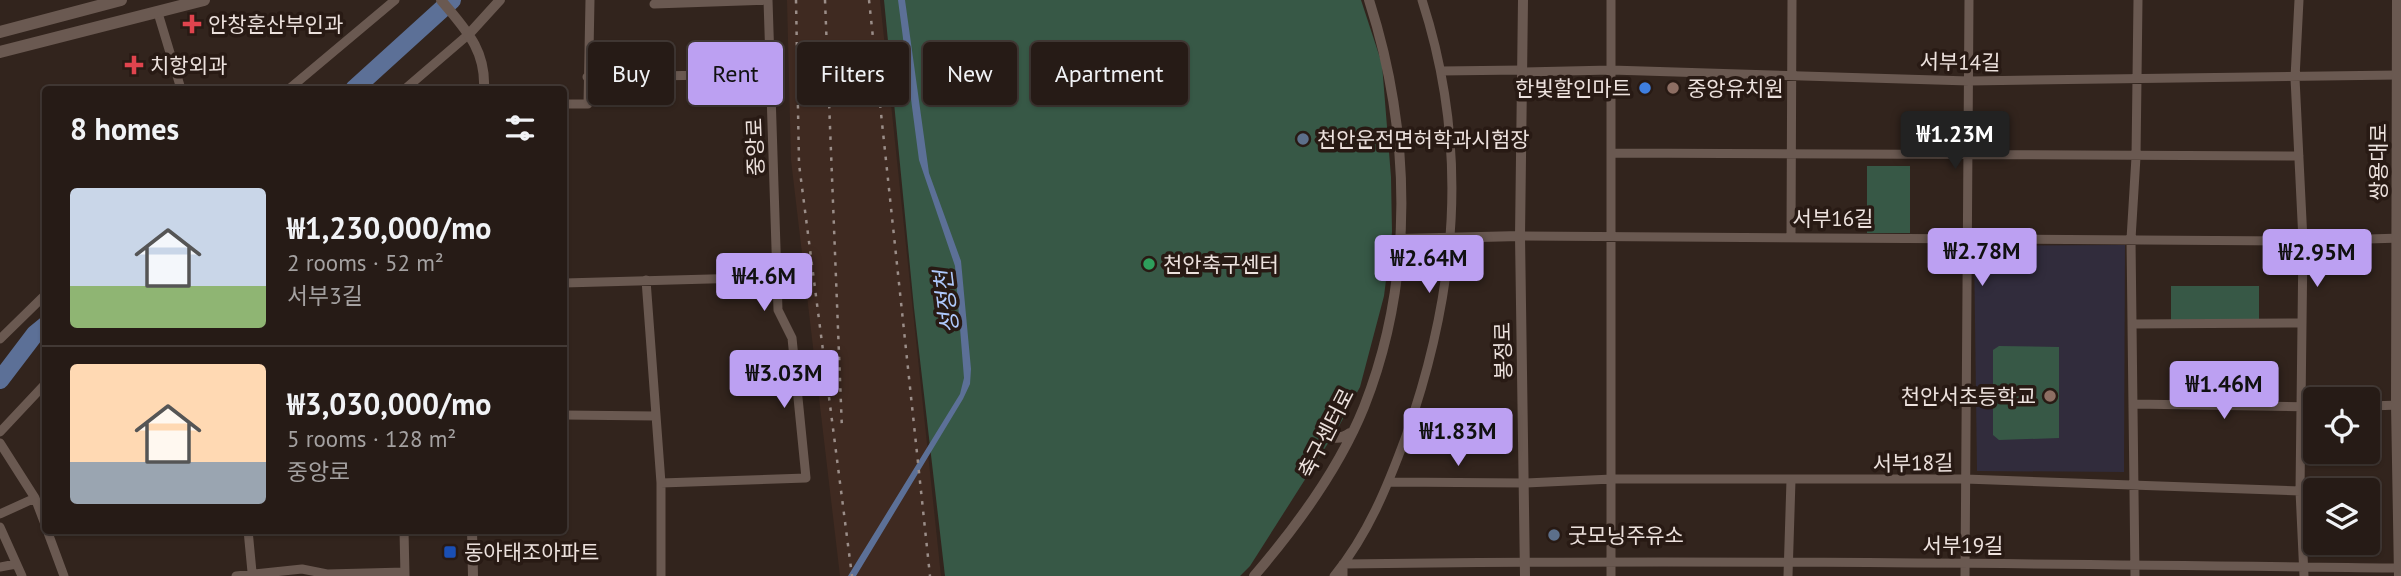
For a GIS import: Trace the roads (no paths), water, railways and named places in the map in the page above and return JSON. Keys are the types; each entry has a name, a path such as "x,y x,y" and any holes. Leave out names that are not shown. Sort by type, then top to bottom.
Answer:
{"main road":[{"path":"0,32 121,0"},
{"path":"0,52 204,0"},
{"name":"쌍용대로","path":"2398,0 2400,572"}],"street":[{"path":"293,86 395,0"},
{"path":"441,0 465,29 485,68 484,86"},
{"path":"408,86 465,29 500,0"},
{"path":"567,104 587,104 590,0"},
{"path":"654,4 768,0"},
{"name":"중앙로","path":"768,0 770,42"},
{"name":"축구센터로","path":"1254,576 1281,544 1321,487 1352,432 1372,383 1385,332 1400,239 1399,140 1385,52 1369,0"},
{"path":"1334,576 1390,482 1427,378 1443,310 1454,198 1452,143 1441,71 1422,0"},
{"name":"봉정로","path":"1523,0 1520,236 1525,576"},
{"path":"1611,0 1611,576"},
{"path":"1791,235 1792,0"},
{"path":"1965,576 1969,0"},
{"path":"2135,576 2131,239 2136,157 2138,0"},
{"path":"2299,0 2295,78 2303,241 2300,491 2305,571"},
{"path":"158,13 180,86"},
{"name":"서부14길","path":"1441,71 1611,70 1969,81 2136,81 2398,75"},
{"path":"587,77 688,75"},
{"name":"중앙로","path":"661,483 806,478 792,338 778,310 773,105"},
{"path":"1611,153 2299,156"},
{"name":"서부16길","path":"1520,236 1791,235 2303,241 2399,238"},
{"path":"1400,239 1520,236"},
{"path":"567,283 779,277"},
{"path":"646,281 661,483 661,576"},
{"path":"0,338 42,298"},
{"path":"2133,324 2302,323"},
{"path":"0,432 42,387"},
{"path":"2134,404 2301,408"},
{"path":"2380,406 2399,405"},
{"path":"567,415 656,416"},
{"path":"1320,430 1334,439 1342,439 1352,432"},
{"path":"0,443 35,498 42,518"},
{"name":"서부18길","path":"1390,482 1525,483 1612,479 1965,480 2300,491"},
{"path":"1788,576 1791,480"},
{"path":"0,513 35,498"},
{"path":"0,527 22,576"},
{"path":"48,534 64,576"},
{"path":"249,534 254,574"},
{"path":"236,576 302,569 327,574 405,574 404,534"},
{"path":"472,534 473,576"},
{"name":"서부19길","path":"1343,564 1611,561 2135,563 2305,571 2400,572"},
{"path":"1434,563 1434,576"},
{"path":"0,567 16,564"},
{"path":"1343,564 1343,576"}],"water":[{"path":"898,0 905,0 929,173 961,261 970,384 856,576 848,576 960,394 964,378 955,266 919,160 909,84 909,42 904,42"}],"waterway":[{"path":"357,86 452,0"},
{"path":"0,380 42,328"}],"railway":[{"path":"796,0 799,164 852,576"},
{"path":"825,0 842,430"},
{"path":"869,0 930,576"}],"place":[{"name":"안창훈산부인과","path":"192,24"},
{"name":"치항외과","path":"134,65"},
{"name":"한빛할인마트","path":"1645,88"},
{"name":"중앙유치원","path":"1673,88"},
{"name":"천안운전면허학과시험장","path":"1303,139"},
{"name":"천안축구센터","path":"1149,264"},
{"name":"천안서초등학교","path":"2050,396"},
{"name":"굿모닝주유소","path":"1554,535"},
{"name":"동아태조아파트","path":"450,552"}],"water label":[{"name":"성정천","path":"946,302"}]}
